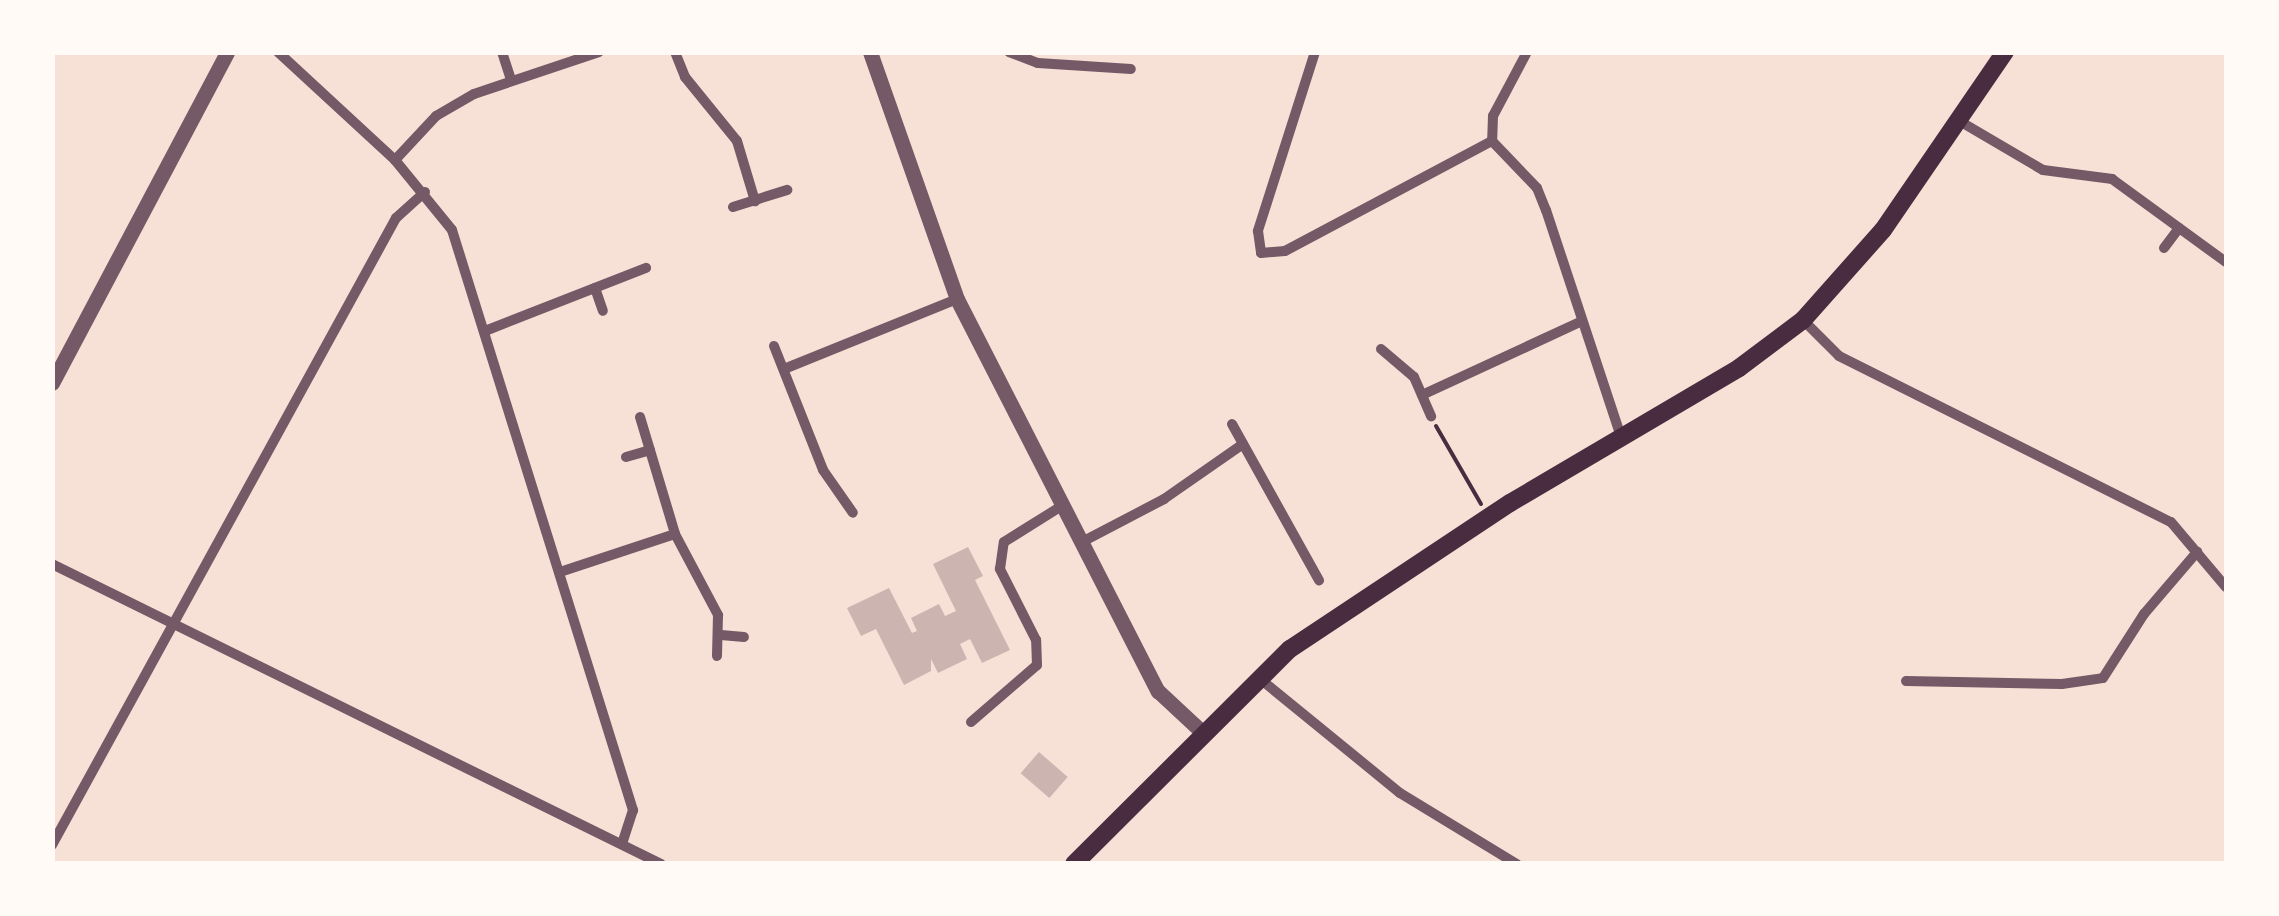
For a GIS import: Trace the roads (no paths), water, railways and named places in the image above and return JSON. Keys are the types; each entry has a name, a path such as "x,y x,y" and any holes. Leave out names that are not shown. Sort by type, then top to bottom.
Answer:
{"main road":[{"path":"1074,864 1201,730 1258,677 1345,608 1488,517 1739,368 1803,320 1883,230 1956,118 2005,52"}],"street":[{"path":"52,383 226,52"},
{"path":"278,52 395,160 426,192 452,230 633,810 622,844"},
{"path":"502,52 510,80"},
{"path":"395,160 436,116 510,80 599,52"},
{"path":"675,52 686,77 737,141 754,200"},
{"path":"870,52 956,299 1158,691 1201,730"},
{"path":"1009,52 1038,63 1131,69"},
{"path":"1091,66 1092,52"},
{"path":"1315,52 1258,231 1261,254 1286,251 1492,141"},
{"path":"1527,52 1492,116 1492,141 1536,188 1621,438"},
{"path":"1956,118 2043,170 2112,179 2226,262"},
{"path":"733,207 787,190"},
{"path":"52,844 396,218 426,192"},
{"path":"2164,248 2179,228"},
{"path":"486,331 646,268"},
{"path":"594,288 603,311"},
{"path":"784,369 956,299"},
{"path":"1803,320 1839,356 2171,522 2226,587"},
{"path":"1422,394 1580,322"},
{"path":"774,346 823,470 853,513"},
{"path":"1380,350 1400,362 1432,416"},
{"path":"640,417 675,534 708,593 721,635 717,656"},
{"path":"1232,424 1319,580"},
{"path":"1080,543 1164,500 1243,444"},
{"path":"626,457 650,450"},
{"path":"971,722 1037,665 1036,640 1000,569 1000,555 1013,531 1060,507"},
{"path":"560,572 675,534"},
{"path":"1906,681 2062,684 2103,678 2144,614 2196,552"},
{"path":"52,564 661,864"},
{"path":"721,635 744,637"},
{"path":"1258,677 1400,793 1517,864"}]}
